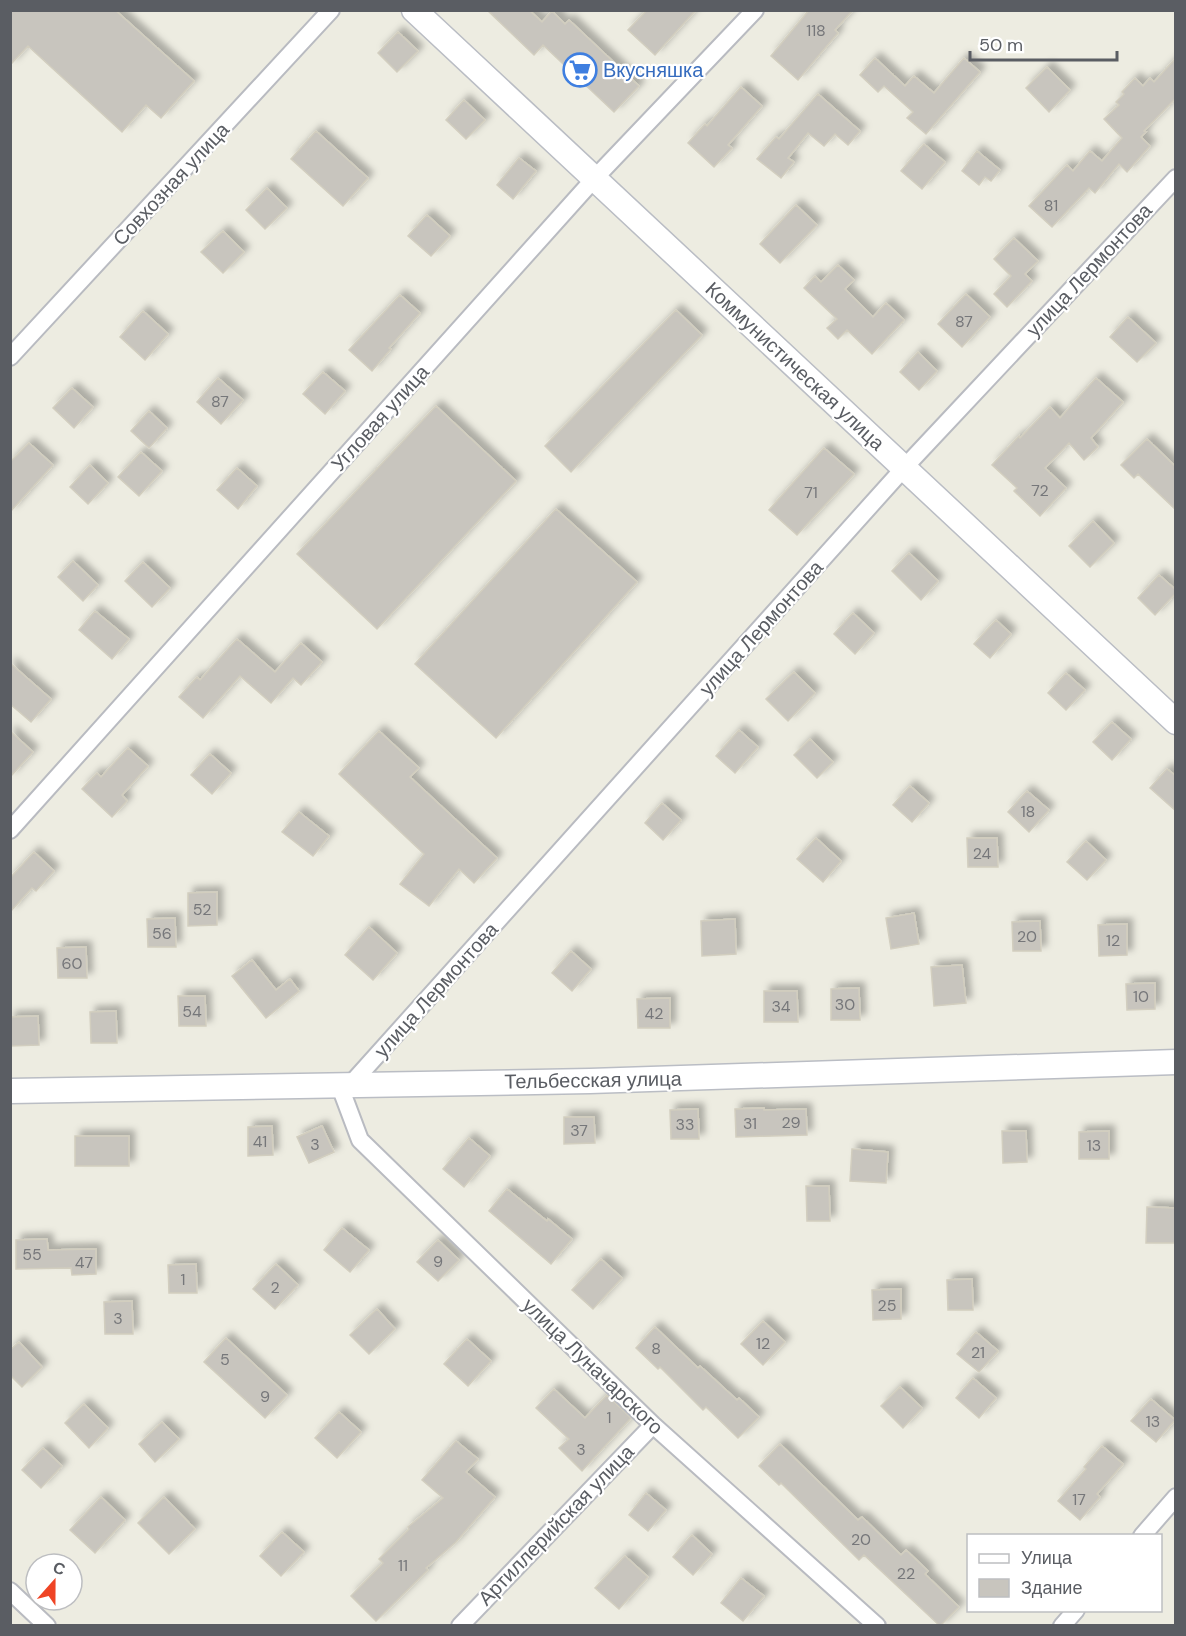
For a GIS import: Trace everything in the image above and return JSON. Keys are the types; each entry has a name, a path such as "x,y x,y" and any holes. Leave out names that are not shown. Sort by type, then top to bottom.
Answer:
{"street":[{"name":"Совхозная улица","path":"10,357 331,10"},
{"name":"Коммунистическая улица","path":"414,10 1176,722"},
{"name":"Угловая улица","path":"10,830 594,179 755,10"},
{"name":"улица Лермонтова","path":"345,1084 904,468 1176,178"},
{"name":"Тельбесская улица","path":"10,1091 590,1081 1176,1062"},
{"name":"улица Луначарского","path":"345,1084 360,1140 653,1425 877,1626"},
{"name":"Артиллерийская улица","path":"460,1626 653,1425"},
{"path":"1144,1534 1176,1497"},
{"path":"10,1592 47,1626"},
{"path":"1062,1626 1075,1612"}],"building":[{"path":"10,10 115,10 194,81 161,118 146,105 122,132 28,46 10,65"},
{"path":"487,10 529,10 542,22 552,11 565,24 569,20 639,86 614,112 543,45 534,55"},
{"path":"647,10 696,10 655,55 628,30"},
{"path":"809,10 853,10 835,30 838,33 798,80 771,56"},
{"path":"398,32 418,51 397,72 378,53"},
{"path":"875,58 905,86 914,76 934,93 964,58 980,72 926,134 907,118 913,112 884,86 878,92 860,75"},
{"path":"1176,58 1176,98 1144,131 1146,132 1141,137 1150,146 1127,172 1119,164 1095,193 1089,188 1052,227 1029,206 1067,165 1073,171 1090,151 1102,161 1122,138 1104,119 1119,105 1116,102 1124,94 1122,92 1135,78 1143,86 1150,78 1154,82"},
{"path":"1047,67 1070,90 1049,112 1026,88"},
{"path":"741,87 762,106 728,145 732,148 714,167 688,143 705,124 707,126"},
{"path":"818,94 860,131 848,145 835,134 824,146 808,133 788,158 794,162 781,178 757,159 776,137 779,139"},
{"path":"464,100 485,120 466,139 446,120"},
{"path":"316,131 368,178 343,206 291,159"},
{"path":"924,144 945,162 922,189 901,171"},
{"path":"977,151 1000,170 991,181 985,177 979,185 962,171"},
{"path":"519,158 536,171 513,199 497,185"},
{"path":"267,188 287,208 265,229 246,210"},
{"path":"796,205 817,225 780,263 760,244"},
{"path":"427,215 450,236 431,256 408,236"},
{"path":"223,231 244,252 223,273 201,252"},
{"path":"1014,238 1038,261 1025,274 1032,281 1007,307 994,294 1011,276 994,259"},
{"path":"838,265 854,280 845,289 873,317 886,303 904,320 872,354 847,330 838,339 827,328 837,319 804,288 815,276 821,282"},
{"path":"966,294 990,317 962,347 938,324"},
{"path":"400,295 420,313 372,371 349,350"},
{"path":"676,310 702,335 571,472 545,446"},
{"path":"143,311 168,334 145,360 120,337"},
{"path":"1128,317 1156,343 1137,362 1110,337"},
{"path":"918,352 937,371 919,390 900,372"},
{"path":"323,372 345,391 325,414 303,394"},
{"path":"218,378 243,400 221,424 197,402"},
{"path":"1096,378 1123,402 1091,438 1098,447 1084,460 1069,443 1045,468 1066,488 1040,516 1014,491 1017,488 992,465 1050,407 1060,418"},
{"path":"72,388 93,407 74,428 53,408"},
{"path":"436,406 516,481 377,629 297,554"},
{"path":"149,411 167,428 149,448 131,431"},
{"path":"1147,439 1176,467 1176,510 1138,474 1134,478 1121,465"},
{"path":"29,443 53,465 10,512 10,462"},
{"path":"824,448 854,474 797,535 769,510"},
{"path":"141,452 162,471 139,496 118,477"},
{"path":"90,465 108,483 88,504 70,487"},
{"path":"237,468 257,486 238,509 217,490"},
{"path":"556,509 637,582 496,738 415,664"},
{"path":"1093,521 1114,543 1090,567 1069,546"},
{"path":"909,553 938,581 921,600 892,571"},
{"path":"73,561 98,585 83,601 58,577"},
{"path":"143,562 170,588 152,607 125,581"},
{"path":"1159,575 1176,590 1176,593 1155,615 1138,598"},
{"path":"95,611 129,639 112,659 79,630"},
{"path":"853,613 874,633 855,654 834,634"},
{"path":"996,620 1011,634 990,658 974,644"},
{"path":"237,639 275,672 301,643 322,662 301,685 293,678 271,703 240,676 203,718 179,697 197,677 200,680"},
{"path":"10,663 51,699 31,722 10,704"},
{"path":"794,672 815,693 788,721 766,699"},
{"path":"1066,673 1085,690 1066,710 1048,693"},
{"path":"1112,722 1131,739 1112,760 1093,742"},
{"path":"739,730 758,747 735,773 716,756"},
{"path":"10,731 33,752 10,777"},
{"path":"379,731 419,768 410,777 497,858 474,883 459,869 429,906 400,884 424,854 339,774"},
{"path":"810,739 833,762 817,778 794,755"},
{"path":"128,748 148,766 122,795 127,801 112,817 82,789 97,773 101,777"},
{"path":"210,754 231,773 212,794 191,775"},
{"path":"1167,769 1176,776 1176,811 1150,788"},
{"path":"910,786 929,803 912,822 893,805"},
{"path":"1027,791 1049,810 1029,832 1008,812"},
{"path":"662,803 681,820 663,840 645,823"},
{"path":"299,812 329,836 313,856 282,832"},
{"path":"816,838 841,861 823,882 797,859"},
{"path":"967,838 997,838 998,867 968,867"},
{"path":"1086,841 1106,860 1087,880 1067,862"},
{"path":"34,852 54,871 36,891 32,888 10,912 10,878"},
{"path":"217,892 217,925 188,926 188,893"},
{"path":"914,913 919,944 891,949 886,918"},
{"path":"175,918 176,947 148,947 147,919"},
{"path":"735,919 736,954 702,956 701,921"},
{"path":"1040,921 1041,951 1013,951 1012,922"},
{"path":"1127,924 1127,955 1099,956 1098,925"},
{"path":"369,927 397,953 373,980 345,955"},
{"path":"86,947 87,978 58,978 57,948"},
{"path":"571,951 591,969 572,991 552,973"},
{"path":"252,960 276,990 290,979 299,991 266,1018 232,976"},
{"path":"962,965 966,1003 934,1006 931,967"},
{"path":"1155,983 1155,1009 1127,1010 1126,984"},
{"path":"859,988 860,1020 831,1020 831,989"},
{"path":"764,991 797,991 798,1022 764,1022"},
{"path":"178,996 205,996 206,1026 179,1026"},
{"path":"670,998 670,1028 638,1028 637,999"},
{"path":"116,1011 117,1043 91,1043 90,1012"},
{"path":"38,1016 39,1045 10,1046 10,1017"},
{"path":"764,1108 764,1110 806,1109 807,1135 736,1137 735,1109"},
{"path":"698,1109 699,1139 671,1139 670,1110"},
{"path":"564,1117 594,1117 595,1143 564,1144"},
{"path":"272,1126 273,1155 248,1156 248,1127"},
{"path":"322,1126 334,1152 309,1163 297,1137"},
{"path":"1002,1131 1026,1131 1027,1162 1003,1163"},
{"path":"1109,1131 1109,1159 1079,1159 1079,1132"},
{"path":"75,1136 129,1136 129,1166 75,1166"},
{"path":"469,1138 490,1156 464,1187 443,1169"},
{"path":"852,1149 888,1152 886,1183 850,1181"},
{"path":"806,1186 829,1186 830,1221 807,1221"},
{"path":"507,1189 572,1239 551,1264 489,1211"},
{"path":"1147,1207 1176,1208 1176,1243 1146,1243"},
{"path":"342,1228 369,1250 350,1272 324,1250"},
{"path":"47,1239 48,1250 96,1249 96,1274 72,1275 71,1268 16,1269 16,1240"},
{"path":"438,1240 459,1260 438,1281 417,1262"},
{"path":"601,1259 622,1278 593,1309 572,1290"},
{"path":"196,1264 197,1293 169,1293 168,1265"},
{"path":"276,1264 298,1285 275,1309 253,1289"},
{"path":"972,1279 973,1310 948,1310 947,1280"},
{"path":"901,1289 901,1319 873,1320 872,1290"},
{"path":"132,1301 133,1334 105,1334 104,1302"},
{"path":"377,1309 395,1329 369,1354 350,1335"},
{"path":"763,1321 785,1342 763,1365 741,1344"},
{"path":"655,1327 698,1368 700,1366 759,1417 738,1438 706,1407 703,1410 660,1367 658,1369 636,1348"},
{"path":"976,1332 998,1351 979,1372 957,1354"},
{"path":"226,1338 287,1395 265,1418 204,1362"},
{"path":"467,1339 491,1361 468,1386 444,1364"},
{"path":"19,1342 42,1367 22,1387 10,1375 10,1350"},
{"path":"973,1378 996,1398 979,1418 956,1398"},
{"path":"900,1387 922,1408 903,1428 881,1406"},
{"path":"554,1389 585,1418 607,1395 631,1418 582,1471 559,1448 569,1439 536,1408"},
{"path":"1151,1399 1175,1420 1156,1442 1131,1421"},
{"path":"84,1404 108,1428 89,1448 65,1423"},
{"path":"339,1412 361,1432 337,1458 315,1438"},
{"path":"162,1422 179,1439 155,1462 139,1444"},
{"path":"456,1441 478,1459 466,1472 495,1497 456,1542 426,1568 428,1570 376,1621 351,1596 383,1563 379,1559 409,1529 408,1527 443,1498 422,1480"},
{"path":"780,1444 858,1520 862,1517 901,1555 906,1550 928,1571 925,1574 959,1607 940,1626 864,1555 859,1560 781,1483 779,1485 759,1466"},
{"path":"1102,1446 1123,1464 1097,1494 1100,1497 1080,1520 1058,1501 1086,1469 1084,1467"},
{"path":"43,1448 62,1466 41,1488 22,1470"},
{"path":"646,1493 666,1510 648,1531 629,1515"},
{"path":"101,1497 125,1520 95,1553 70,1530"},
{"path":"164,1497 195,1529 169,1554 138,1523"},
{"path":"282,1532 304,1552 281,1576 260,1556"},
{"path":"692,1535 712,1554 693,1575 673,1557"},
{"path":"625,1556 648,1577 619,1609 595,1588"},
{"path":"741,1578 764,1596 743,1621 721,1603"}],"place":[{"name":"Вкусняшка","path":"580,70"}]}
